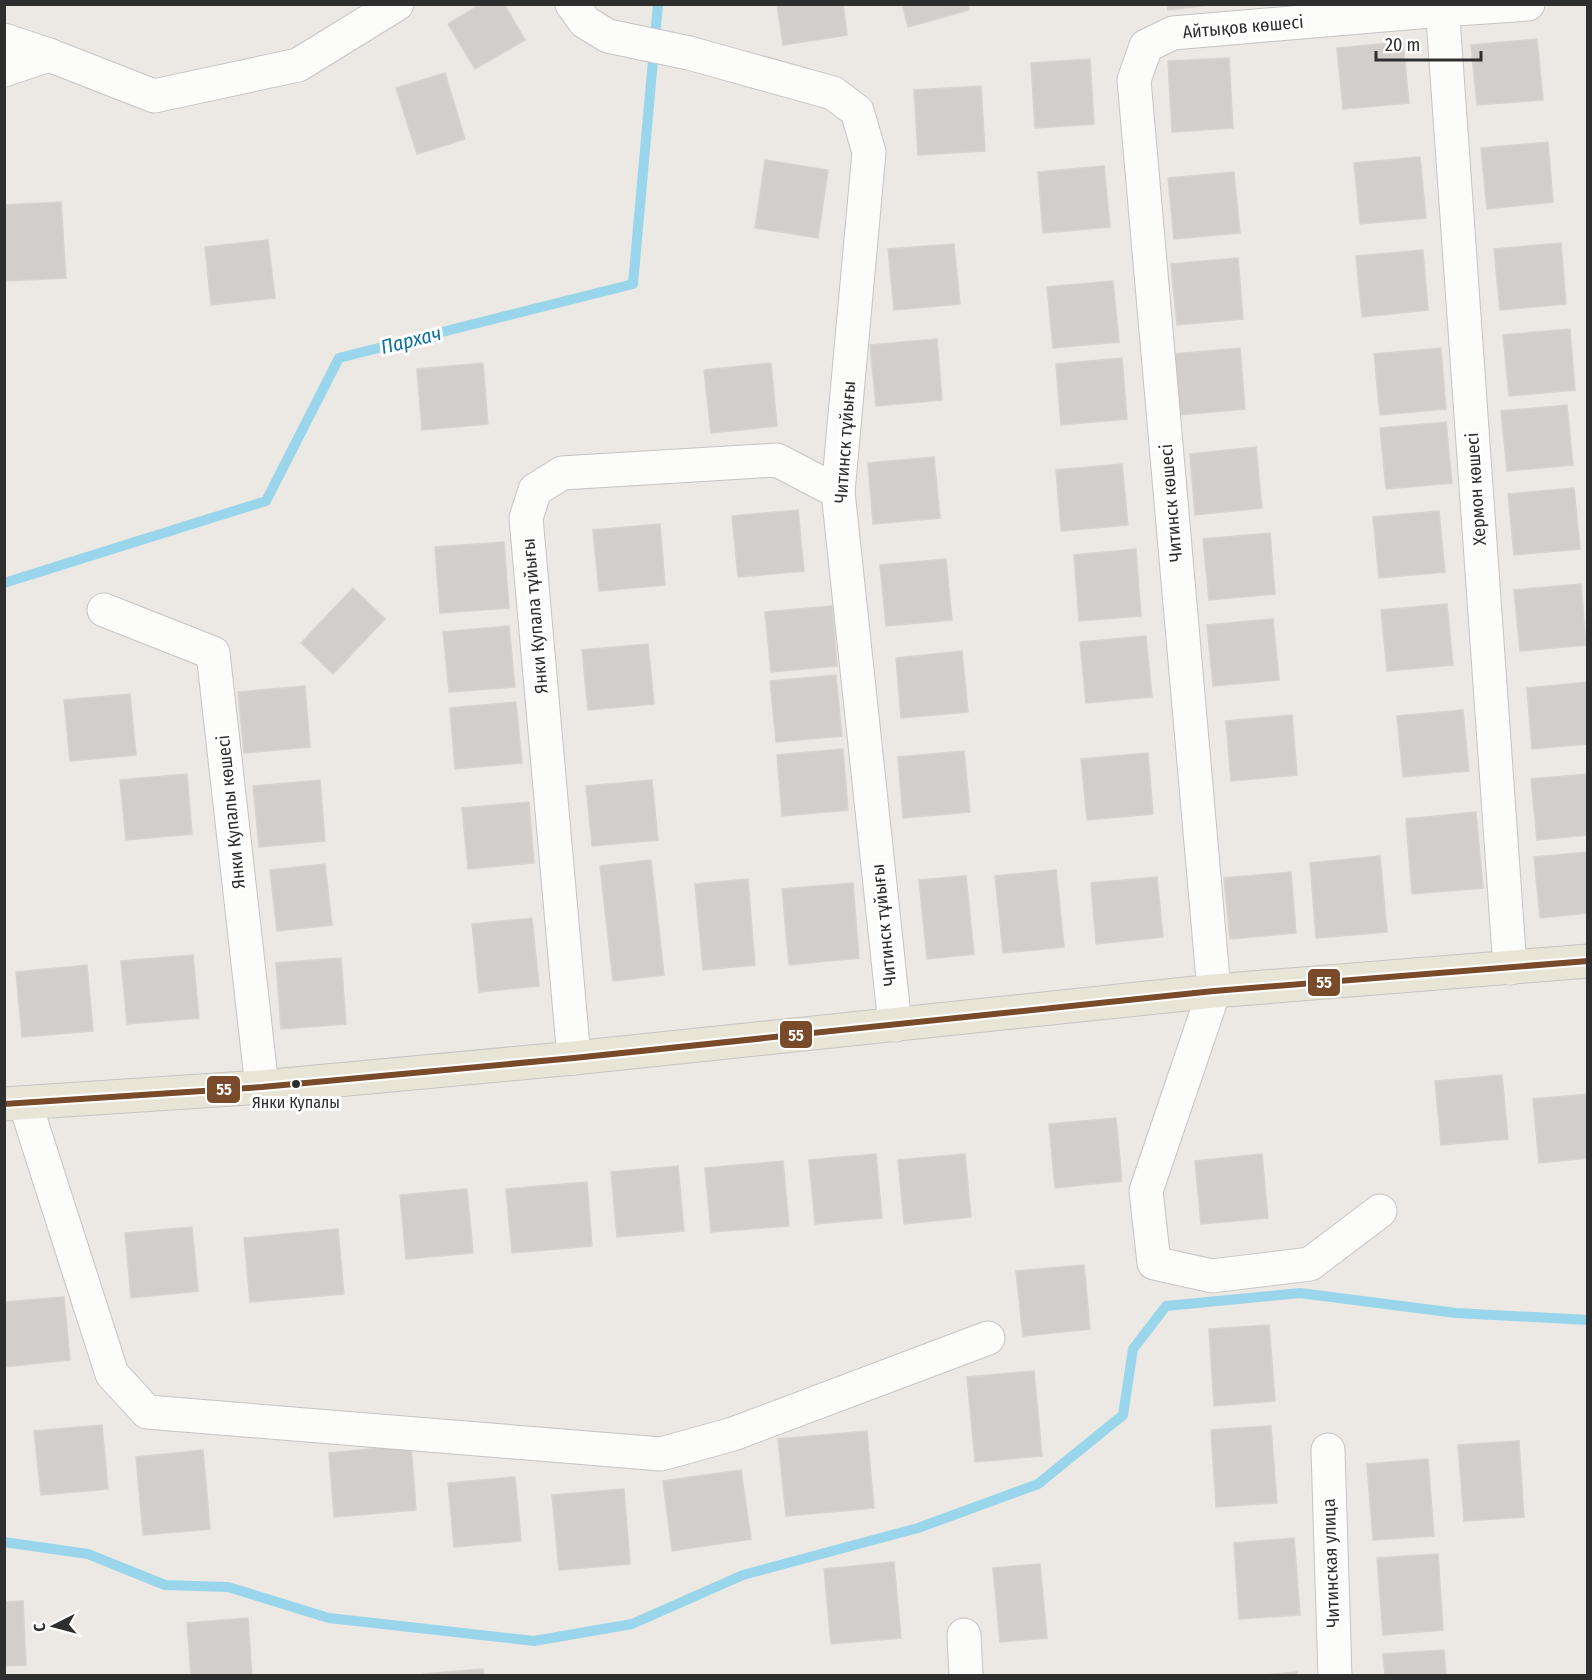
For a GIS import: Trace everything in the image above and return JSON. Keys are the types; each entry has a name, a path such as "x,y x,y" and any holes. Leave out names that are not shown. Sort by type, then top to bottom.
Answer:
{"main road":[{"path":"15,1104 262,1087 574,1058 1214,991 1587,961"}],"street":[{"path":"4,40 154,96 298,65 397,4"},
{"name":"Читинск тұйығы","path":"572,4 585,22 608,36 689,53 833,93 857,111 869,152 838,492 895,1024"},
{"name":"Айтықов көшесі","path":"1173,33 1442,7 1528,4"},
{"name":"Хермон көшесі","path":"1442,7 1510,968"},
{"name":"Читинск көшесі","path":"1173,33 1146,46 1134,80 1214,991"},
{"path":"4,70 49,55"},
{"name":"Янки Купала тұйығы","path":"574,1058 526,518 535,490 562,473 777,460 838,492"},
{"name":"Янки Купалы көшесі","path":"104,610 213,653 262,1087"},
{"path":"1214,991 1146,1191 1154,1263 1212,1276 1310,1264 1380,1211"},
{"path":"15,1104 112,1374 147,1412 661,1454 733,1434 988,1338"},
{"name":"Читинская улица","path":"1328,1450 1335,1676"},
{"path":"964,1635 966,1676"}],"building":[{"path":"481,4 504,4 525,40 475,69 448,24"},
{"path":"777,4 843,4 847,35 783,45"},
{"path":"902,4 968,4 969,10 908,27"},
{"path":"1167,4 1218,4 1168,10"},
{"path":"1537,39 1543,100 1477,105 1471,45"},
{"path":"1403,42 1409,103 1343,109 1337,48"},
{"path":"1229,58 1233,128 1172,132 1168,61"},
{"path":"1090,59 1094,124 1035,128 1031,63"},
{"path":"445,73 465,139 417,154 396,88"},
{"path":"981,86 985,151 918,155 914,90"},
{"path":"1548,142 1553,202 1487,209 1481,148"},
{"path":"1420,157 1426,218 1360,224 1354,163"},
{"path":"765,160 828,170 818,238 755,228"},
{"path":"1104,166 1110,227 1043,233 1038,172"},
{"path":"1234,172 1240,233 1174,239 1168,178"},
{"path":"61,202 66,278 4,281 4,205"},
{"path":"268,240 275,298 211,305 205,247"},
{"path":"1561,243 1566,304 1500,310 1494,249"},
{"path":"954,244 960,304 894,310 888,249"},
{"path":"1423,250 1428,310 1362,317 1356,256"},
{"path":"1238,258 1243,319 1177,325 1171,264"},
{"path":"1113,281 1119,342 1053,348 1047,287"},
{"path":"1570,329 1575,390 1509,396 1503,335"},
{"path":"937,339 942,400 876,406 870,345"},
{"path":"1240,348 1245,409 1179,415 1174,354"},
{"path":"1441,348 1446,409 1380,415 1374,354"},
{"path":"1122,358 1127,419 1061,425 1056,364"},
{"path":"483,363 488,424 422,430 417,369"},
{"path":"771,363 777,426 711,433 704,370"},
{"path":"1567,405 1573,465 1507,471 1501,411"},
{"path":"1446,422 1452,483 1386,489 1380,428"},
{"path":"1256,447 1262,508 1195,515 1190,454"},
{"path":"934,457 940,518 873,524 868,463"},
{"path":"1122,464 1128,525 1061,531 1056,470"},
{"path":"1574,488 1580,549 1514,555 1508,494"},
{"path":"798,510 804,571 738,577 732,516"},
{"path":"1439,511 1445,572 1379,578 1373,517"},
{"path":"660,524 665,585 599,591 593,530"},
{"path":"1270,533 1275,594 1209,600 1203,539"},
{"path":"504,542 509,608 440,613 435,547"},
{"path":"1136,549 1141,616 1079,621 1074,555"},
{"path":"946,559 952,620 886,626 880,565"},
{"path":"1581,584 1586,645 1520,651 1514,590"},
{"path":"353,588 385,619 333,674 301,643"},
{"path":"1447,604 1453,665 1387,671 1381,610"},
{"path":"832,606 837,666 771,672 765,612"},
{"path":"1273,619 1279,680 1213,686 1207,625"},
{"path":"509,626 515,687 449,692 443,632"},
{"path":"1146,636 1152,697 1086,703 1080,642"},
{"path":"648,644 654,704 588,710 582,650"},
{"path":"962,651 968,712 901,718 896,658"},
{"path":"836,675 842,736 776,742 770,681"},
{"path":"1588,682 1588,744 1532,749 1527,688"},
{"path":"305,686 310,747 244,753 238,692"},
{"path":"130,694 136,755 70,761 64,700"},
{"path":"516,702 522,763 455,769 450,708"},
{"path":"1463,710 1469,771 1403,777 1397,716"},
{"path":"1292,715 1297,775 1231,781 1226,721"},
{"path":"843,749 848,810 782,816 777,755"},
{"path":"964,751 970,812 903,818 898,757"},
{"path":"1148,753 1153,814 1087,820 1081,759"},
{"path":"187,774 192,834 126,840 120,780"},
{"path":"1588,774 1588,835 1537,840 1531,779"},
{"path":"320,780 325,841 259,847 253,786"},
{"path":"652,780 658,840 592,846 586,786"},
{"path":"529,802 534,863 468,869 462,808"},
{"path":"1476,812 1483,888 1412,894 1406,819"},
{"path":"1588,852 1588,913 1540,918 1534,857"},
{"path":"1380,856 1387,932 1316,938 1310,863"},
{"path":"651,860 664,975 613,981 600,866"},
{"path":"325,864 332,925 277,931 270,870"},
{"path":"1056,870 1064,947 1003,953 995,876"},
{"path":"1291,872 1296,933 1230,939 1224,878"},
{"path":"966,876 974,954 927,959 919,880"},
{"path":"1157,877 1163,937 1096,944 1091,883"},
{"path":"748,879 755,965 703,970 695,884"},
{"path":"853,883 859,958 789,965 782,889"},
{"path":"532,918 539,986 479,992 472,924"},
{"path":"193,955 199,1018 127,1024 121,961"},
{"path":"341,958 346,1024 281,1029 276,963"},
{"path":"87,965 93,1031 22,1037 16,972"},
{"path":"1502,1075 1508,1139 1441,1145 1435,1081"},
{"path":"1588,1094 1588,1158 1539,1163 1533,1099"},
{"path":"1116,1118 1122,1181 1055,1188 1049,1124"},
{"path":"876,1154 882,1218 815,1224 809,1160"},
{"path":"965,1154 971,1217 904,1224 898,1160"},
{"path":"1262,1154 1268,1218 1201,1224 1195,1161"},
{"path":"783,1161 789,1226 711,1232 705,1168"},
{"path":"678,1166 684,1231 617,1237 611,1172"},
{"path":"587,1182 592,1246 512,1253 506,1189"},
{"path":"467,1189 473,1253 406,1259 400,1195"},
{"path":"192,1227 198,1291 131,1298 125,1233"},
{"path":"338,1229 344,1294 250,1302 244,1238"},
{"path":"1084,1265 1090,1329 1023,1336 1016,1271"},
{"path":"64,1297 70,1360 4,1367 4,1302"},
{"path":"1269,1325 1275,1401 1214,1406 1209,1329"},
{"path":"1034,1371 1042,1456 975,1462 967,1377"},
{"path":"102,1425 108,1489 41,1495 34,1431"},
{"path":"1271,1426 1277,1503 1216,1507 1211,1430"},
{"path":"867,1431 874,1508 786,1516 778,1439"},
{"path":"1519,1441 1524,1517 1464,1521 1458,1445"},
{"path":"411,1445 416,1510 334,1517 329,1453"},
{"path":"203,1450 210,1529 143,1535 136,1457"},
{"path":"1428,1459 1434,1536 1373,1540 1367,1464"},
{"path":"741,1470 751,1539 672,1551 663,1481"},
{"path":"515,1477 521,1541 454,1547 448,1483"},
{"path":"624,1489 630,1564 559,1570 552,1495"},
{"path":"1294,1538 1300,1615 1239,1619 1234,1543"},
{"path":"1438,1554 1443,1630 1383,1635 1377,1558"},
{"path":"894,1562 901,1638 831,1644 824,1569"},
{"path":"1040,1564 1047,1638 1000,1642 993,1568"},
{"path":"23,1601 26,1665 4,1666 4,1602"},
{"path":"248,1618 252,1676 191,1676 187,1623"},
{"path":"1444,1650 1446,1676 1385,1676 1383,1654"},
{"path":"483,1669 484,1676 423,1676 423,1674"},
{"path":"1297,1672 1297,1676 1252,1676"}],"waterway":[{"name":"Пархач","path":"4,583 266,501 339,358 633,284 658,4"},
{"path":"4,1542 88,1554 165,1585 228,1587 329,1618 534,1641 632,1624 743,1575 918,1528 1038,1484 1123,1415 1133,1349 1166,1306 1300,1293 1456,1313 1588,1320"}],"transit line":[{"name":"55","path":"4,1104 262,1087 574,1058 1214,991 1588,961"}],"place":[{"name":"Янки Купалы","path":"296,1084"}]}
